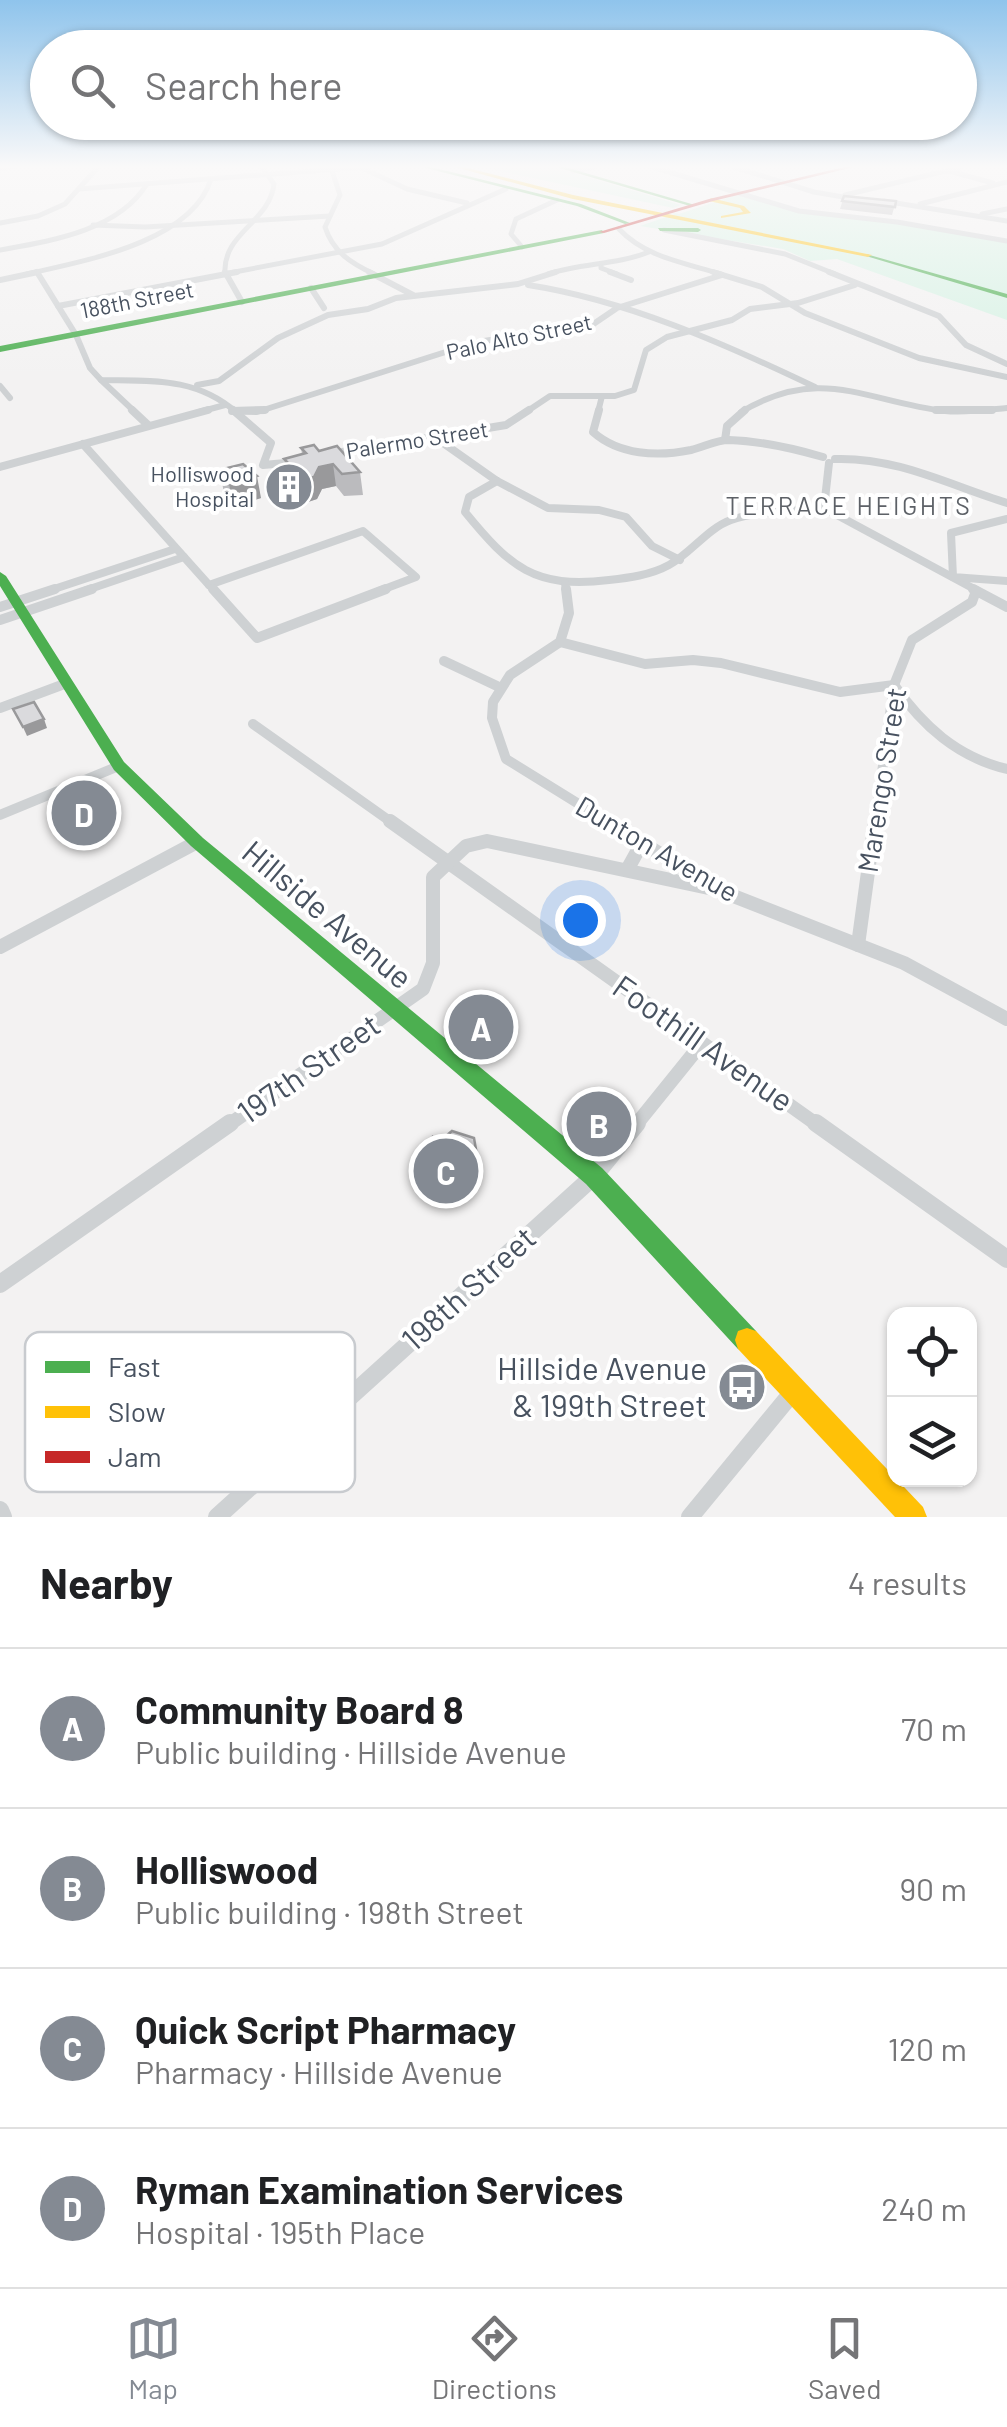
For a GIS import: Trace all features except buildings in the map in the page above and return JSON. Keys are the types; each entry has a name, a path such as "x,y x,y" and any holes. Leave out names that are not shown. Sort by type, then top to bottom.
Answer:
{"main road":[{"name":"188th Street","path":"0,349 562,238"},
{"path":"783,238 924,269"},
{"path":"797,238 924,269 1007,296"},
{"path":"806,238 831,241"},
{"path":"820,238 1007,288"},
{"name":"Hillside Avenue","path":"0,576 118,766 197,842 594,1176 914,1517"}],"street":[{"path":"0,250 45,238"},
{"path":"0,280 106,254 143,238"},
{"path":"238,238 225,250 222,276 242,302"},
{"path":"327,238 340,254 413,296"},
{"path":"58,306 340,254 395,238"},
{"path":"515,238 522,247"},
{"path":"635,238 646,251 766,288 788,304 920,358 1007,377"},
{"path":"729,238 773,250 939,316 966,345 1007,364"},
{"path":"518,284 574,266 622,262 646,251"},
{"path":"601,264 601,268 631,280"},
{"path":"37,272 76,335 90,368 148,425"},
{"name":"Palo Alto Street","path":"0,467 148,425 228,408 256,412 477,342 592,325 618,308 722,275"},
{"path":"530,280 542,285"},
{"path":"101,380 194,385 219,381 278,338 320,318 413,296 518,284 568,289 783,370 814,386"},
{"path":"856,285 750,310 732,320 684,331 646,350 634,390 602,396 594,432 618,449 679,452 726,440 787,446 829,460 863,456 944,479 1005,504"},
{"path":"311,288 324,308 342,312"},
{"path":"594,301 604,317"},
{"path":"320,318 324,308"},
{"path":"669,326 706,326"},
{"path":"214,393 219,381"},
{"path":"194,385 214,393 271,443 263,466 306,460"},
{"path":"0,386 10,398"},
{"path":"726,440 726,424 737,411 814,386 850,388 945,411 1007,408"},
{"name":"Palermo Street","path":"325,455 516,421 536,402 550,396 602,396"},
{"name":"Palo Alto Street","path":"245,423 256,412"},
{"path":"454,450 458,434"},
{"path":"436,438 497,481 548,508 599,510 626,517 652,546 680,560"},
{"path":"83,444 208,585 256,638 416,577 363,531 208,585"},
{"path":"824,508 829,460"},
{"path":"497,481 475,491 464,508 500,555 522,572 566,584 634,576 680,560 730,520 824,508 1007,607"},
{"path":"953,577 951,533 1007,519"},
{"path":"0,620 20,607 180,553"},
{"path":"953,577 1007,582"},
{"path":"444,661 497,686 526,662 560,642 569,613 566,584"},
{"name":"Marengo Street","path":"858,944 894,686 912,640 953,610 972,602 976,591"},
{"path":"0,607 20,607"},
{"path":"560,642 645,664 721,662 840,692 894,686 913,715 950,745 1007,769"},
{"path":"0,708 67,684"},
{"name":"Dunton Avenue","path":"497,686 491,704 491,724 506,759 718,890 935,978 1007,1019"},
{"name":"Foothill Avenue","path":"252,724 1007,1259"},
{"path":"0,815 118,766"},
{"path":"447,861 466,846 487,841 718,890"},
{"path":"0,947 197,842"},
{"path":"627,870 642,843"},
{"name":"197th Street","path":"0,1284 423,990 430,976 433,876 447,861"},
{"name":"198th Street","path":"355,1392 594,1176 702,1043"},
{"path":"690,1517 795,1390"},
{"name":"198th Street","path":"217,1517 245,1492"},
{"path":"0,1510 3,1517"}],"green space":[{"path":"713,238 980,238 1007,243 1007,320 837,259 810,261 783,249"}],"traffic: fast":[{"path":"0,349 572,238"},
{"path":"868,255 1007,296"},
{"path":"0,576 119,766 197,842 594,1176 747,1340"}],"traffic: slow":[{"path":"780,238 868,255"},
{"path":"747,1340 913,1517"}],"place":[{"name":"Holliswood Hospital","path":"289,487"},
{"name":"Ryman Examination Services","path":"84,813"},
{"name":"Community Board 8","path":"481,1027"},
{"name":"Holliswood","path":"599,1124"},
{"name":"Quick Script Pharmacy","path":"446,1171"},
{"name":"Hillside Avenue & 199th Street","path":"742,1387"}],"district":[{"name":"TERRACE HEIGHTS","path":"849,506"}]}
